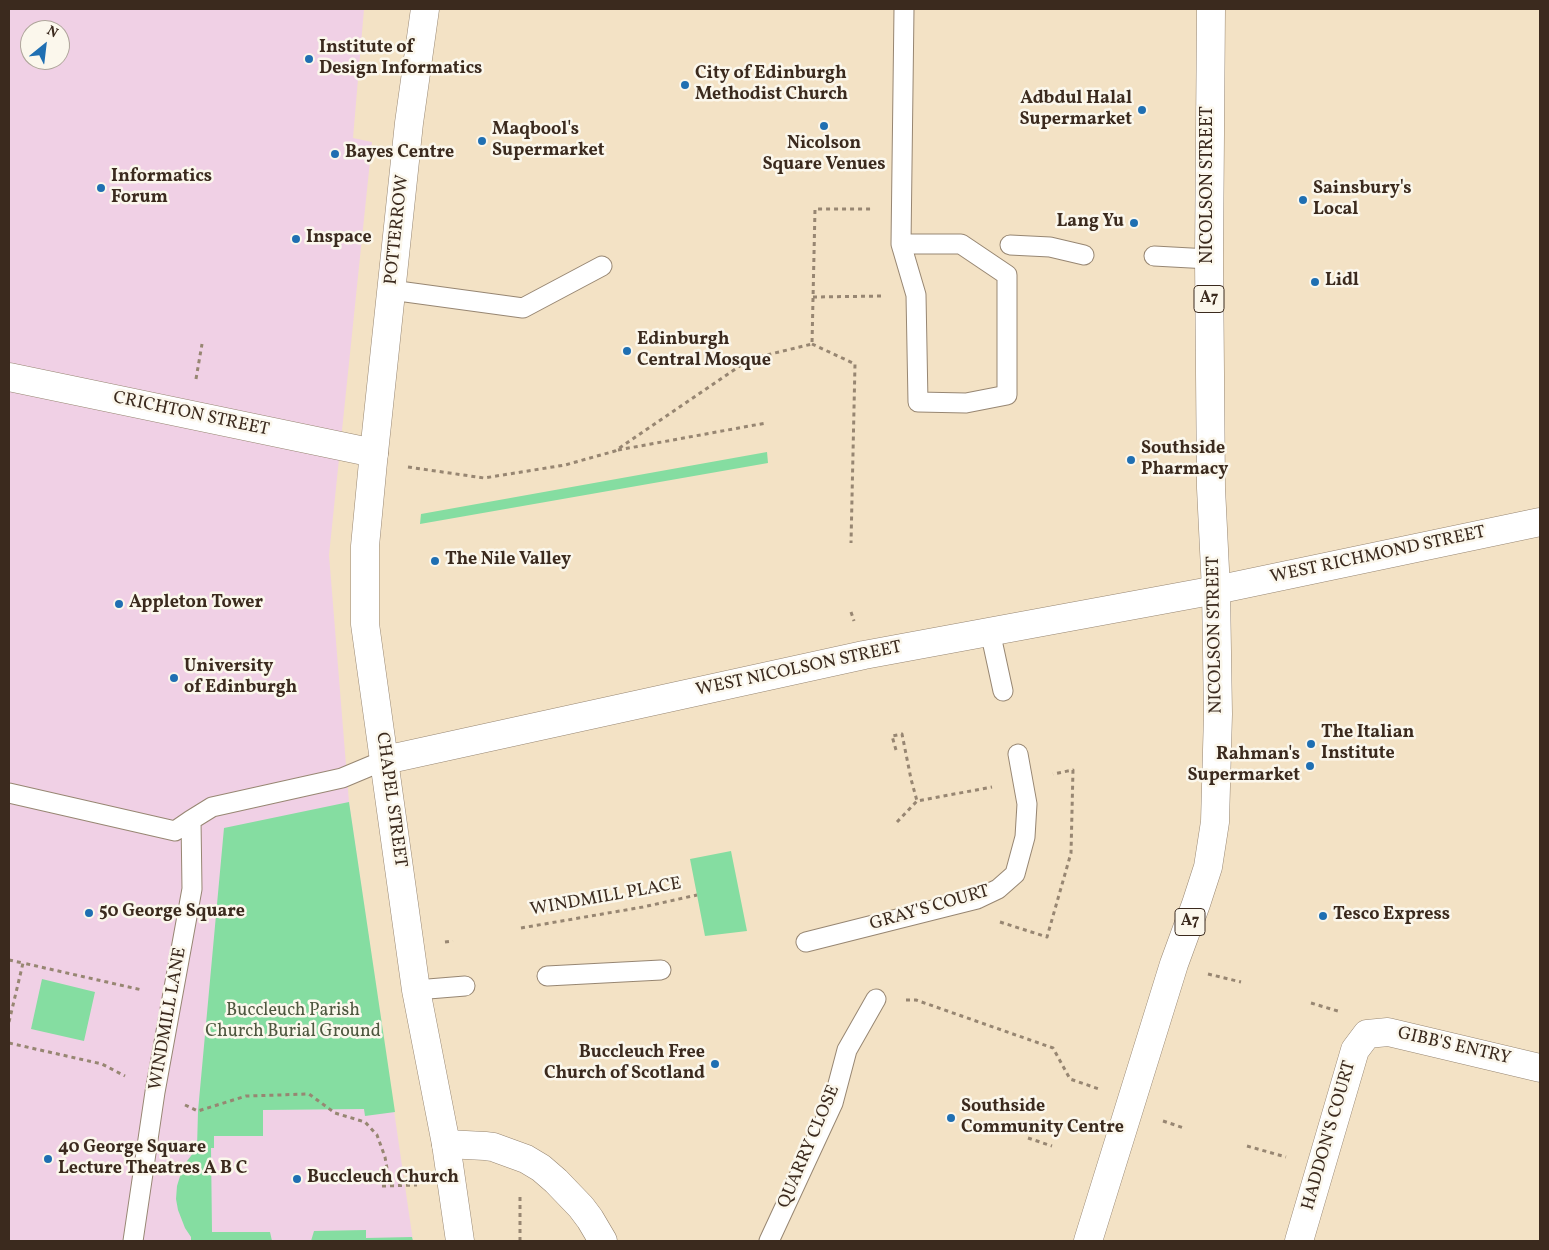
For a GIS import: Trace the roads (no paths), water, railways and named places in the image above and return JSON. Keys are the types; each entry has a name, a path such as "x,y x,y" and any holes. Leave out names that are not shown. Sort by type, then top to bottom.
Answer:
{"street":[{"name":"POTTERROW","path":"374,457 409,123 425,9"},
{"name":"NICOLSON STREET","path":"1088,1241 1174,964 1205,876 1216,822 1218,714 1216,590 1211,488 1208,259 1211,9"},
{"name":"CRICHTON STREET","path":"9,377 374,457"},
{"name":"CHAPEL STREET","path":"374,457 365,546 365,624 416,990 446,1144 460,1241"},
{"name":"WEST RICHMOND STREET","path":"1216,590 1540,522"},
{"name":"WEST NICOLSON STREET","path":"385,760 864,655 1216,590"},
{"name":"GIBB'S ENTRY","path":"1367,1034 1388,1032 1540,1068"},
{"name":"HADDON'S COURT","path":"1298,1241 1355,1050 1367,1034"},
{"path":"446,1144 493,1147 526,1159 541,1168 581,1207 603,1241"}],"lane":[{"path":"901,244 961,244 1007,275 1007,395 966,403 918,402 916,295 901,244 904,9"},
{"path":"1010,245 1050,246 1084,255"},
{"path":"1154,256 1208,259"},
{"path":"391,290 523,308 602,266"},
{"path":"990,631 1003,691"},
{"name":"GRAY'S COURT","path":"806,942 977,898 998,889 1015,874 1024,837 1027,804 1018,754"},
{"path":"9,793 175,832 212,808 342,778 385,760"},
{"name":"WINDMILL LANE","path":"133,1241 155,1092 192,889 191,820"},
{"path":"547,976 661,970"},
{"path":"416,990 465,986"},
{"name":"QUARRY CLOSE","path":"769,1241 833,1103 847,1050 876,999"}],"place":[{"name":"Institute of Design Informatics","path":"309,59"},
{"name":"City of Edinburgh Methodist Church","path":"685,85"},
{"name":"Adbdul Halal Supermarket","path":"1142,110"},
{"name":"Nicolson Square Venues","path":"824,126"},
{"name":"Maqbool's Supermarket","path":"482,141"},
{"name":"Bayes Centre","path":"335,154"},
{"name":"Informatics Forum","path":"101,188"},
{"name":"Sainsbury's Local","path":"1303,200"},
{"name":"Lang Yu","path":"1134,223"},
{"name":"Inspace","path":"296,239"},
{"name":"Lidl","path":"1315,282"},
{"name":"Edinburgh Central Mosque","path":"627,351"},
{"name":"Southside Pharmacy","path":"1131,460"},
{"name":"The Nile Valley","path":"435,561"},
{"name":"Appleton Tower","path":"119,604"},
{"name":"University of Edinburgh","path":"174,678"},
{"name":"The Italian Institute","path":"1311,744"},
{"name":"Rahman's Supermarket","path":"1310,766"},
{"name":"50 George Square","path":"89,913"},
{"name":"Tesco Express","path":"1323,916"},
{"name":"Buccleuch Free Church of Scotland","path":"715,1064"},
{"name":"Southside Community Centre","path":"951,1118"},
{"name":"40 George Square Lecture Theatres A B C","path":"48,1159"},
{"name":"Buccleuch Church","path":"297,1179"}],"park label":[{"name":"Buccleuch Parish Church Burial Ground","path":"293,1022"}]}
